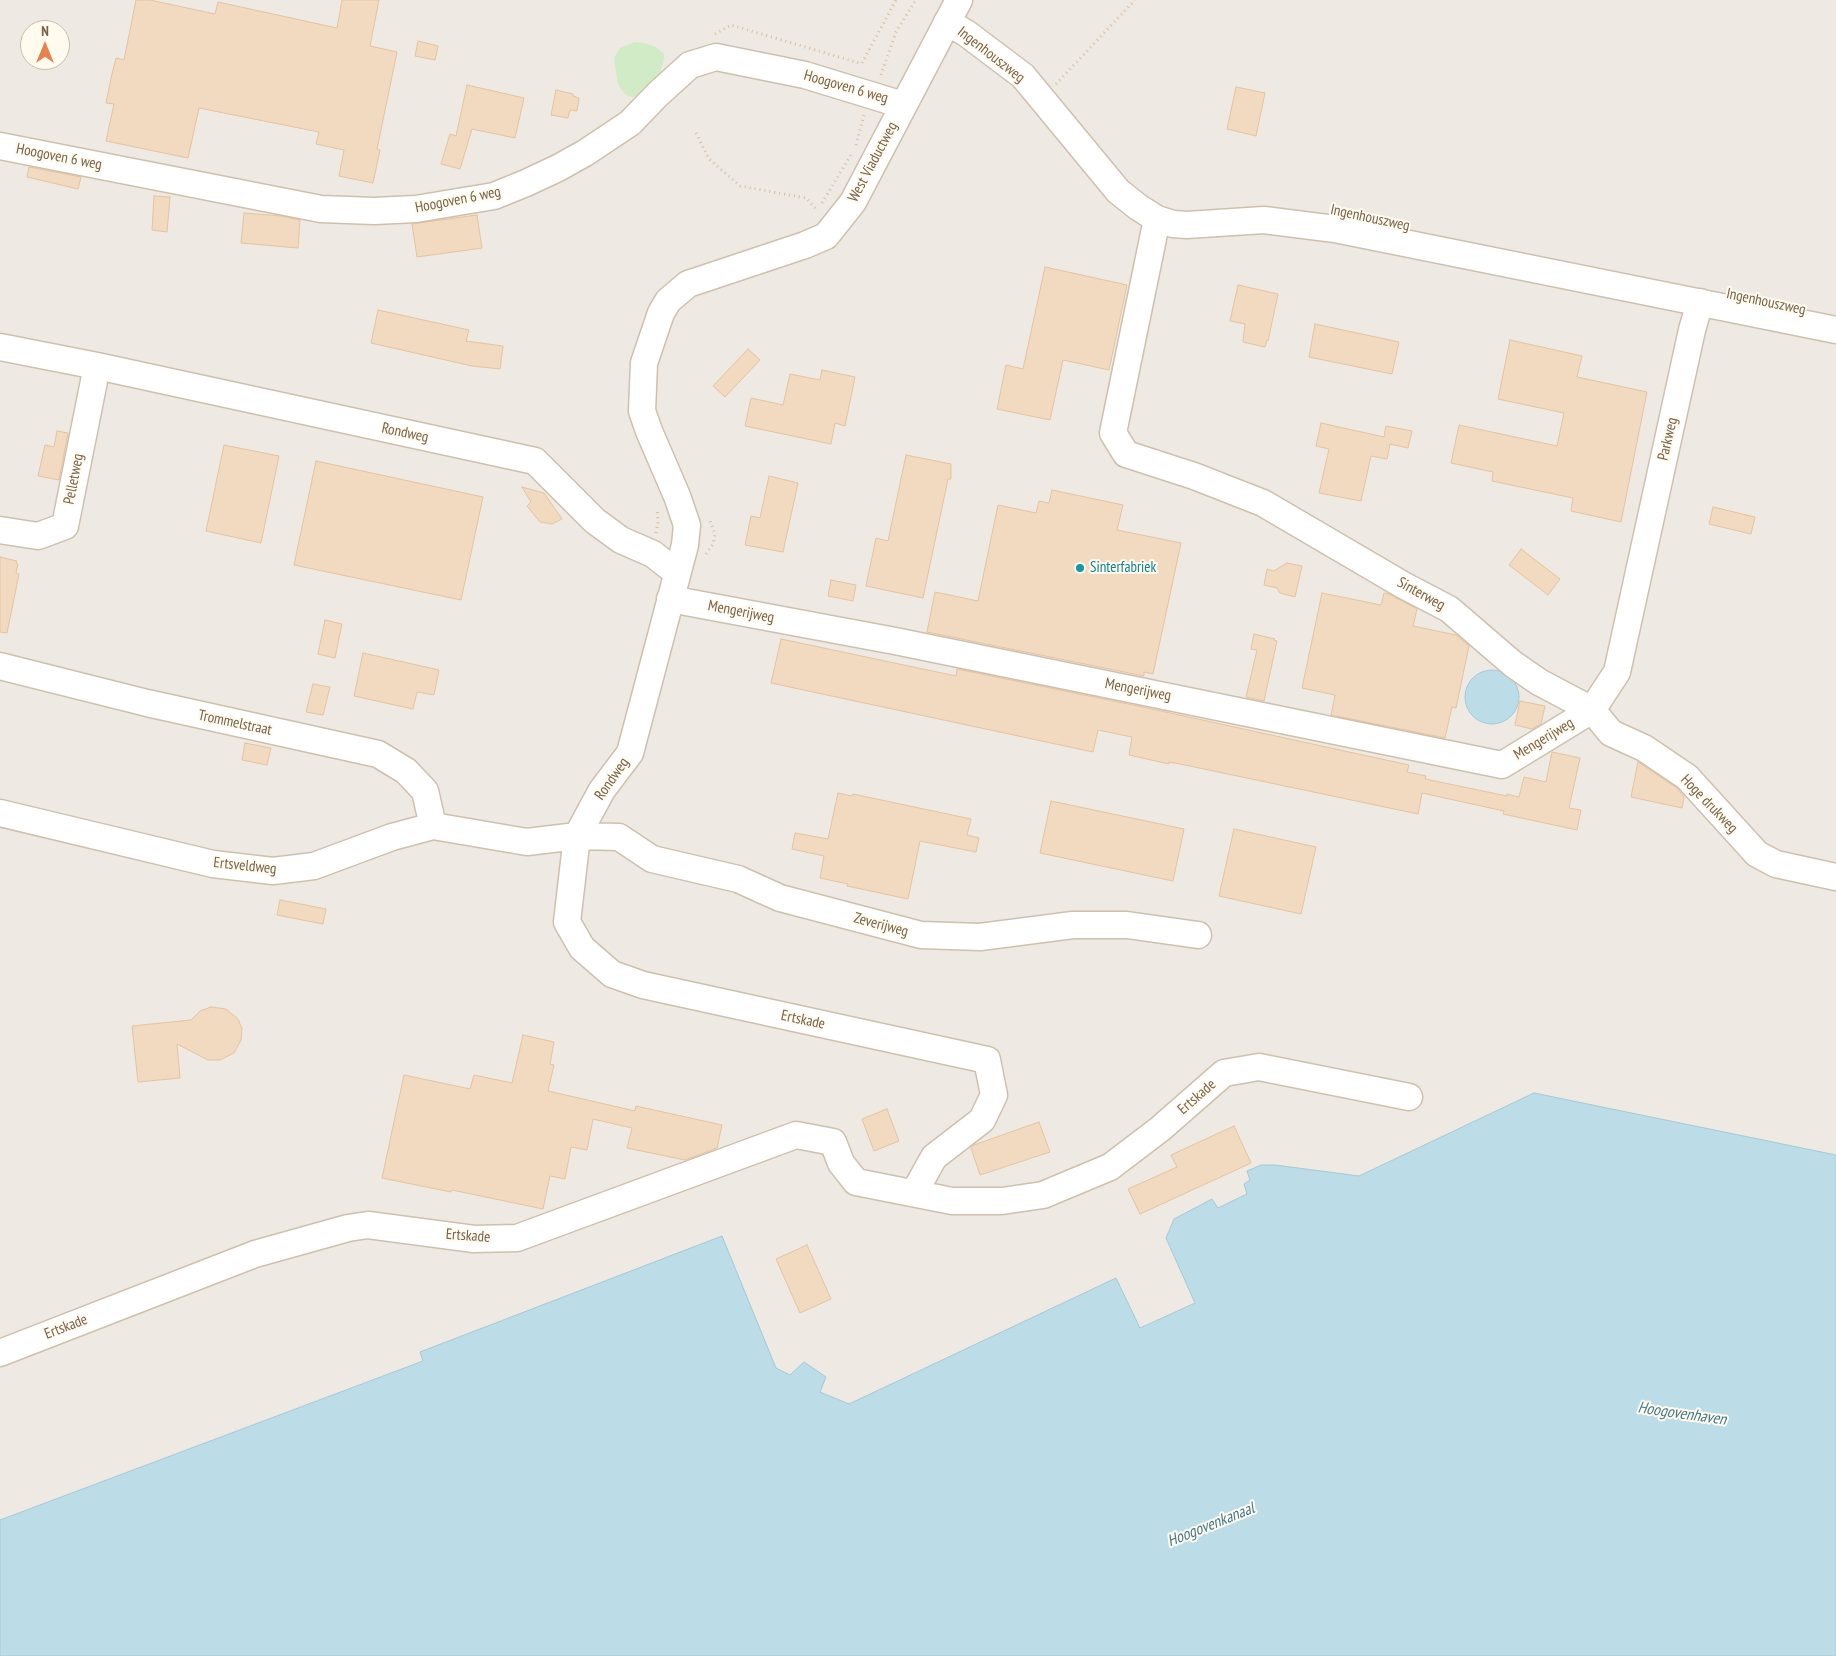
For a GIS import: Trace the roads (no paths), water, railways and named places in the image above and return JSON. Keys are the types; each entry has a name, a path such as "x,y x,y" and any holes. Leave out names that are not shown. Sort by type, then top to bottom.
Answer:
{"street":[{"name":"West Viaductweg","path":"661,313 668,301 688,284 805,245 826,236 853,202 953,11"},
{"name":"Ingenhouszweg","path":"953,11 966,33 1023,76 1118,191 1138,208 1157,219 1172,224 1187,225 1264,220 1335,229 1836,330"},
{"name":"Hoogoven 6 weg","path":"0,146 321,209 374,211 416,209 494,196 558,168 585,153 630,123 690,65 716,57 805,75 903,105"},
{"name":"Sinterweg","path":"1157,219 1113,433 1126,454 1194,476 1263,503 1403,585 1449,609 1513,664 1539,682 1592,710"},
{"name":"Parkweg","path":"1592,710 1617,672 1700,302"},
{"name":"Rondweg","path":"577,836 602,790 630,753 685,545 687,525 642,411 644,363 661,313"},
{"name":"Rondweg","path":"0,347 97,366 535,461 595,520 621,540 652,554 677,573"},
{"name":"Pelletweg","path":"0,530 38,536 65,526 97,366"},
{"name":"Mengerijweg","path":"670,599 895,641 1502,764 1592,710"},
{"name":"Trommelstraat","path":"0,666 147,703 378,754 406,771 425,791 433,826"},
{"name":"Hoge drukweg","path":"1592,710 1611,733 1644,748 1687,777 1757,854 1776,864 1836,877"},
{"name":"Ertsveldweg","path":"0,812 213,864 273,871 314,866 392,837 433,826 527,842 577,836"},
{"name":"Zeverijweg","path":"577,836 619,837 652,859 738,879 780,898 921,935 980,937 1073,925 1127,925 1198,935"},
{"name":"Ertskade","path":"577,836 568,922 582,948 612,974 643,985 987,1060 994,1095 982,1120 934,1157 914,1193"},
{"name":"Ertskade","path":"0,1353 255,1254 348,1228 368,1225 474,1239 517,1238 796,1135 833,1142 841,1164 856,1182 952,1201 1002,1201 1043,1195 1110,1167 1160,1129 1224,1073 1259,1067 1409,1097"}],"water":[{"path":"1492,670 1502,672 1511,678 1517,687 1519,697 1517,707 1511,716 1502,722 1492,724 1482,722 1473,716 1467,707 1465,697 1467,687 1473,678 1482,672"},
{"path":"1534,1093 1836,1155 1836,1656 0,1656 0,1520 423,1361 420,1352 722,1236 776,1368 790,1375 804,1362 826,1377 820,1392 849,1404 1116,1278 1140,1328 1195,1303 1166,1238 1174,1219 1212,1199 1218,1208 1247,1194 1244,1184 1250,1180 1247,1171 1261,1165 1275,1165 1359,1176"}],"place":[{"name":"Sinterfabriek","path":"1080,568"}],"water label":[{"name":"Hoogovenhaven","path":"1682,1414"},
{"name":"Hoogovenkanaal","path":"1211,1525"}]}
